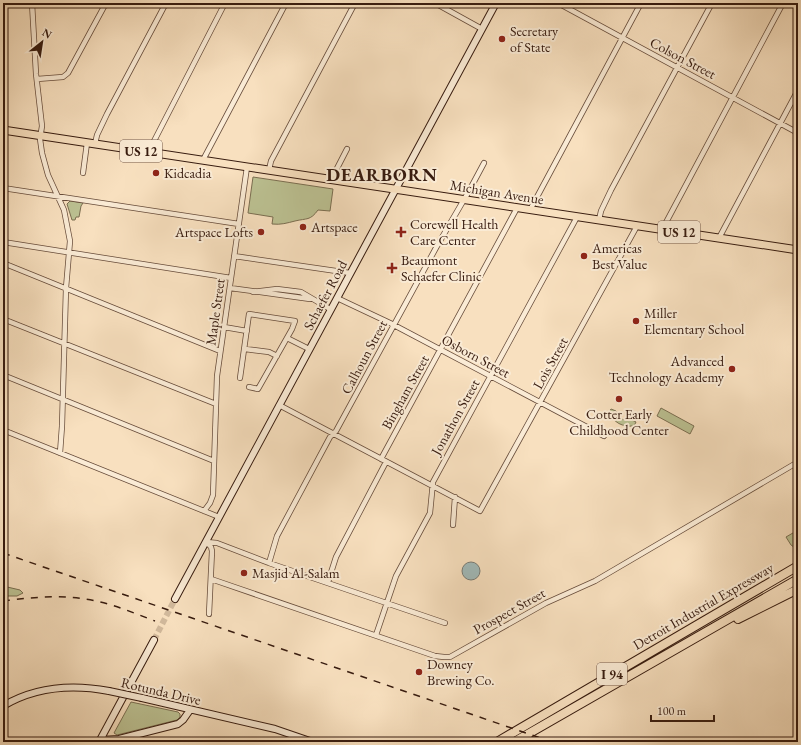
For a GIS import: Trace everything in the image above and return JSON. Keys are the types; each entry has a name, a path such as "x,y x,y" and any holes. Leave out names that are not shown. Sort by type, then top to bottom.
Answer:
{"highway":[{"name":"Detroit Industrial Expressway","path":"497,742 798,566"},
{"name":"Detroit Industrial Expressway","path":"514,742 798,579"},
{"path":"704,633 725,625 798,589"}],"main road":[{"name":"Schaefer Road","path":"176,599 496,3"},
{"name":"Michigan Avenue","path":"3,130 798,251"},
{"path":"798,242 798,251"},
{"path":"99,741 154,640"},
{"name":"Rotunda Drive","path":"3,706 21,697 54,688 85,688 142,698 279,730 313,742"},
{"path":"99,741 119,738 178,724 190,710"}],"street":[{"path":"37,79 63,76 68,73 106,3"},
{"path":"95,144 97,135 107,114 166,3"},
{"path":"147,152 225,3"},
{"path":"203,160 286,3"},
{"path":"268,170 271,161 356,3"},
{"path":"435,3 482,28"},
{"name":"Colson Street","path":"558,3 798,133"},
{"path":"567,8 570,3"},
{"path":"530,210 641,3"},
{"path":"599,220 601,211 611,190 712,3"},
{"path":"662,230 783,3"},
{"path":"31,4 42,126 42,153 46,168 66,217 70,241 66,288 60,453"},
{"path":"719,238 798,90"},
{"path":"82,173 87,143"},
{"path":"331,180 347,149"},
{"name":"Calhoun Street","path":"269,563 277,536 330,437 336,431 484,163"},
{"name":"Maple Street","path":"204,510 210,504 213,495 217,376 247,167"},
{"path":"3,188 239,224"},
{"name":"Bingham Street","path":"381,459 517,208"},
{"name":"Jonathon Street","path":"376,635 396,576 430,513 432,485 577,217"},
{"name":"Lois Street","path":"455,497 480,511 637,226"},
{"path":"3,242 231,278"},
{"path":"234,256 350,273"},
{"path":"3,263 220,351"},
{"path":"230,288 312,299 330,310"},
{"name":"Osborn Street","path":"337,298 357,306 604,436"},
{"path":"240,378 249,314 296,320 258,389 249,386"},
{"path":"3,319 216,404"},
{"path":"224,327 247,331"},
{"path":"287,338 309,349"},
{"path":"245,349 269,352 277,356"},
{"path":"3,375 63,398 214,461"},
{"path":"279,405 455,497 453,525"},
{"path":"3,430 219,517"},
{"path":"328,582 336,558 386,462"},
{"name":"Prospect Street","path":"211,579 436,656 450,657 546,603 595,581 798,462"},
{"path":"206,542 217,543 269,563 445,623"},
{"path":"206,542 211,547 212,551 209,614"}],"green space":[{"path":"253,177 333,189 330,211 318,210 313,216 308,218 284,224 272,224 273,217 248,213"},
{"path":"70,201 83,203 79,217 76,217 75,220 72,220 67,204"},
{"path":"661,408 694,426 690,434 657,416"},
{"path":"611,409 616,411 621,419 630,419 636,422 634,426 626,426 616,422 609,412"},
{"path":"798,530 798,550 791,545 786,537"},
{"path":"3,586 20,590 23,593 17,596 3,596"},
{"path":"131,702 178,712 180,717 177,720 117,735 114,733"}],"water":[{"path":"467,562 475,562 480,567 478,578 475,580 467,580 462,575 462,567"}],"tunnel":[{"path":"154,640 175,599"}],"railway":[{"path":"3,553 552,742"},
{"path":"3,601 26,598 73,597 111,605 155,621"}],"place":[{"name":"Secretary of State","path":"502,39"},
{"name":"Kidcadia","path":"156,173"},
{"name":"Artspace","path":"303,227"},
{"name":"Artspace Lofts","path":"261,232"},
{"name":"Corewell Health Care Center","path":"401,232"},
{"name":"Americas Best Value","path":"584,256"},
{"name":"Beaumont Schaefer Clinic","path":"392,268"},
{"name":"Miller Elementary School","path":"636,321"},
{"name":"Advanced Technology Academy","path":"732,369"},
{"name":"Cotter Early Childhood Center","path":"619,399"},
{"name":"Masjid Al-Salam","path":"244,573"},
{"name":"Downey Brewing Co.","path":"419,672"}],"district":[{"name":"DEARBORN","path":"382,174"}]}
